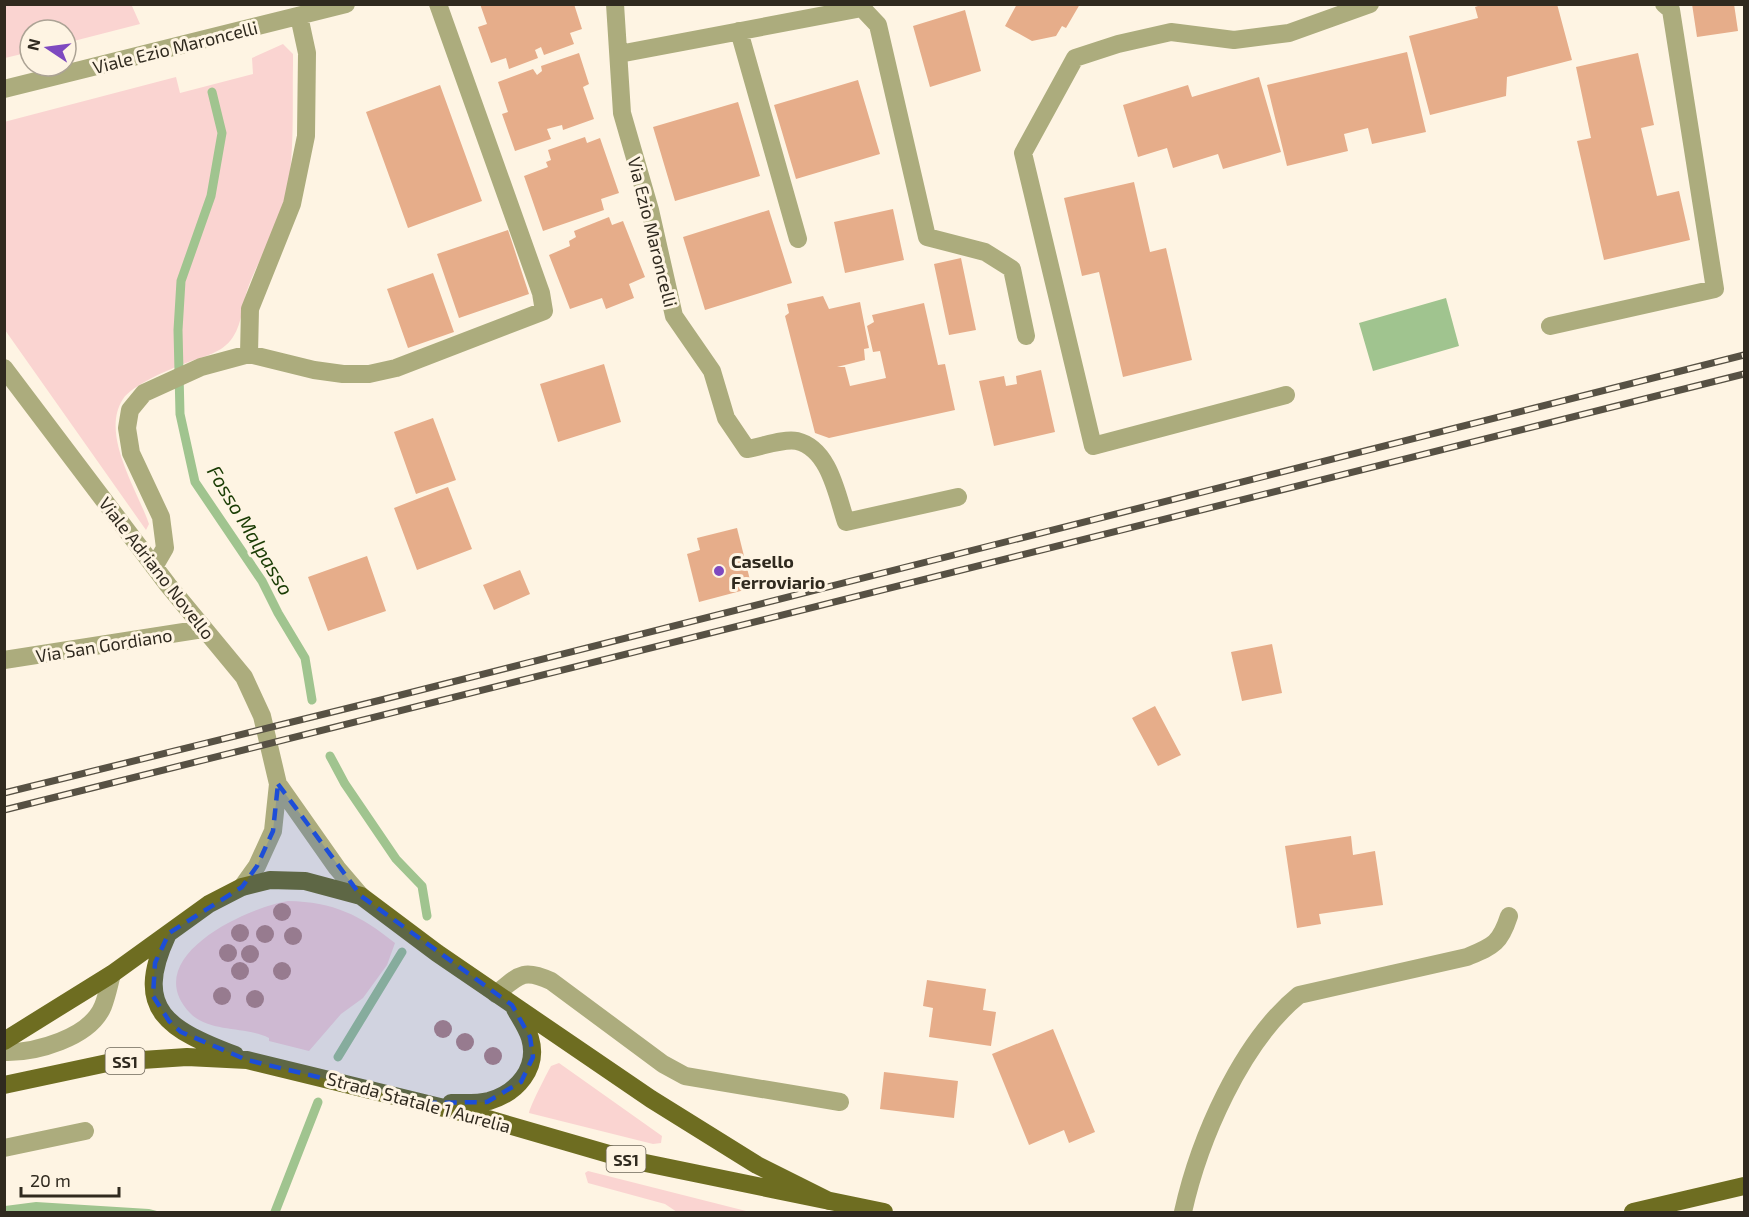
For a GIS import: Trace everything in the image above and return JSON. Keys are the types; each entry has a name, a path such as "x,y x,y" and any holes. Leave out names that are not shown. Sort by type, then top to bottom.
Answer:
{"main road":[{"name":"Strada Statale 1 Aurelia","path":"112,974 209,904 242,887 270,880 287,879 330,886 361,896 436,953 651,1099 757,1165 829,1202"},
{"path":"169,933 154,963 153,996 169,1021 181,1032 256,1061"},
{"path":"4,1041 112,974"},
{"path":"426,1103 487,1102 500,1097 521,1082 533,1057 530,1037 512,1005"},
{"name":"Strada Statale 1 Aurelia","path":"4,1085 112,1062 187,1057 256,1061 426,1103 626,1159 884,1212"},
{"path":"1632,1212 1744,1186"}],"street":[{"name":"Viale Ezio Maroncelli","path":"4,89 346,4"},
{"path":"154,567 165,548 161,517 131,453 127,428 130,410 144,393 201,367 249,354 314,370 343,374 369,374 396,368 544,310 541,293 438,4"},
{"name":"Via Ezio Maroncelli","path":"615,4 622,113 650,210 674,316 712,371 726,418 747,449 796,440 807,445 820,456 828,470 846,522 958,496"},
{"path":"1286,395 1093,446 1023,153 1075,58 1118,44 1171,32 1234,40 1289,33 1370,4"},
{"path":"1550,326 1715,289 1671,10 1664,4"},
{"path":"619,54 862,8 878,25 927,237 985,252 1012,268 1026,336"},
{"path":"249,354 250,309 292,204 306,136 307,53 298,16"},
{"path":"739,31 798,239"},
{"name":"Viale Adriano Novello","path":"4,368 154,567 244,677 262,716 278,784 273,831 257,866 242,887"},
{"name":"Via San Gordiano","path":"4,660 203,629"},
{"name":"Viale Adriano Novello","path":"278,784 337,868 361,896"},
{"path":"1183,1212 1204,1145 1234,1075 1262,1032 1282,1009 1299,995 1467,957 1493,946 1503,935 1509,916"},
{"path":"496,994 522,974 533,972 551,981 663,1064 685,1076 840,1102"},
{"path":"4,1052 19,1052 50,1046 83,1029 103,1008 112,974"},
{"path":"4,1148 85,1131"}],"highlighted area":[{"path":"278,784 361,896 512,1005 530,1037 533,1057 521,1082 487,1102 426,1103 247,1060 181,1032 169,1021 153,996 155,963 169,933 242,887 257,866 273,831"}],"shaded area":[{"path":"5,4 137,5 132,6 140,24 78,40 78,18 18,18 18,55 5,58"},
{"path":"283,44 293,54 292,141 286,199 249,285 236,331 229,343 218,351 161,373 134,388 123,399 117,413 118,445 129,478 149,524 146,530 5,330 4,122 176,77 180,93 253,74 252,58"},
{"path":"1446,298 1459,346 1373,371 1359,323"},
{"path":"288,901 319,904 346,912 370,925 395,943 387,965 363,998 341,1014 309,1051 269,1041 269,1038 260,1034 207,1024 190,1013 178,993 177,973 187,955 203,939 247,914"},
{"path":"559,1063 662,1136 661,1143 653,1144 529,1113 551,1066"},
{"path":"588,1171 750,1212 677,1212 665,1204 588,1183 585,1173"},
{"path":"36,1202 149,1209 161,1212 5,1212 5,1206"}],"building":[{"path":"480,4 574,4 582,29 570,33 574,44 544,55 541,47 535,50 538,58 509,69 506,58 491,63 478,27 487,24"},
{"path":"1017,4 1080,4 1066,28 1062,26 1056,36 1032,41 1005,26"},
{"path":"1484,4 1557,4 1572,60 1507,77 1506,96 1430,115 1409,36 1478,18 1475,7"},
{"path":"1692,4 1734,4 1738,31 1697,37"},
{"path":"965,10 981,71 930,87 913,26"},
{"path":"1407,52 1426,132 1372,144 1368,128 1344,134 1348,151 1287,166 1267,85"},
{"path":"579,53 589,84 583,87 594,119 563,130 562,125 547,129 551,139 515,151 502,114 508,112 498,82 533,69 537,75 542,71 541,66"},
{"path":"1638,53 1654,125 1641,128 1657,196 1679,191 1690,240 1604,260 1577,141 1591,138 1576,67"},
{"path":"1259,77 1281,152 1223,169 1218,154 1173,168 1167,148 1138,157 1123,105 1188,85 1192,97"},
{"path":"858,80 880,154 796,179 774,105"},
{"path":"440,85 482,201 408,228 366,112"},
{"path":"738,102 760,176 675,201 653,127"},
{"path":"585,137 587,143 600,138 619,193 601,199 604,210 543,231 524,176 548,167 546,162 551,160 548,150"},
{"path":"1134,182 1150,252 1166,248 1192,360 1123,377 1099,272 1082,276 1064,198"},
{"path":"893,209 904,260 845,273 834,222"},
{"path":"769,210 792,283 705,310 683,237"},
{"path":"609,217 612,225 623,221 645,277 629,284 634,298 606,309 602,298 570,309 549,255 570,246 569,241 576,237 574,231"},
{"path":"508,230 529,294 459,318 437,254"},
{"path":"961,258 976,330 949,335 934,264"},
{"path":"433,273 454,332 408,348 387,289"},
{"path":"823,296 829,309 860,302 869,348 864,349 865,360 837,367 845,367 850,386 886,378 880,351 873,352 867,326 874,322 872,315 924,303 938,365 945,364 955,410 829,438 815,433 785,316 789,313 787,304"},
{"path":"604,364 621,422 558,442 540,384"},
{"path":"1041,370 1055,432 994,446 979,381 1004,376 1006,386 1017,384 1016,376"},
{"path":"433,418 456,480 416,494 394,432"},
{"path":"448,487 472,549 417,570 394,508"},
{"name":"Casello Ferroviario","path":"737,528 752,588 699,602 687,554 700,550 697,538"},
{"path":"367,556 386,611 328,631 308,577"},
{"path":"520,570 530,594 494,610 483,585"},
{"path":"1272,644 1282,693 1242,701 1231,652"},
{"path":"1155,706 1181,755 1158,766 1132,718"},
{"path":"1351,836 1353,855 1375,851 1383,905 1319,914 1321,924 1297,928 1285,846"},
{"path":"927,980 986,989 983,1010 996,1012 991,1046 929,1037 933,1008 923,1006"},
{"path":"1053,1029 1095,1132 1069,1143 1064,1130 1029,1145 992,1054"},
{"path":"884,1072 958,1081 954,1118 880,1109"}],"waterway":[{"name":"Fosso Malpasso","path":"212,92 222,133 211,196 181,281 178,330 180,414 195,482 262,581 305,658 312,700"},
{"name":"Fosso Malpasso","path":"330,756 345,784 396,859 422,886 427,916"},
{"name":"Fosso Malpasso","path":"338,1057 402,952"},
{"name":"Fosso Malpasso","path":"275,1212 318,1102"}],"railway":[{"path":"4,793 381,700 1744,355"},
{"path":"4,810 1744,374"}],"place":[{"name":"Casello Ferroviario","path":"719,571"}]}
